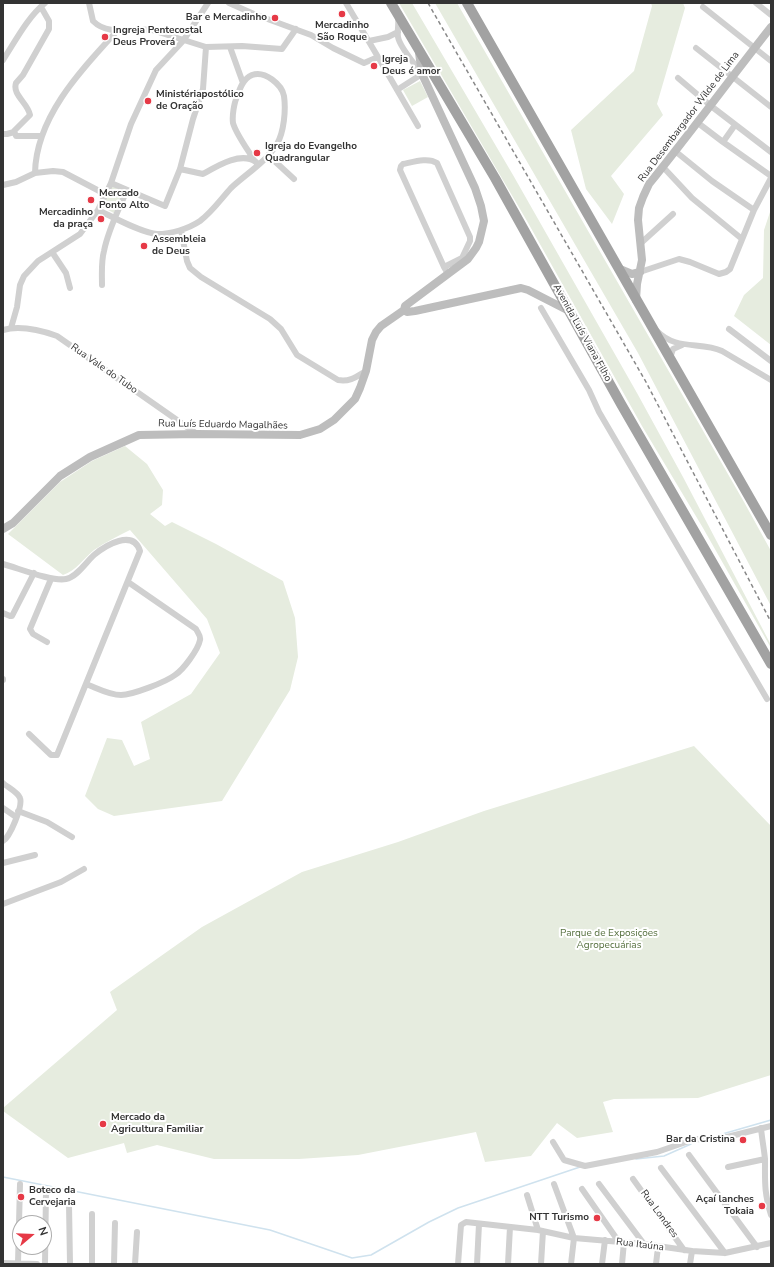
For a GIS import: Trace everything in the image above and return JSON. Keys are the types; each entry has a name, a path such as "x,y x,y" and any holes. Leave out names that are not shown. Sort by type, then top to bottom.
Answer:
{"highway":[{"name":"Avenida Luís Viana Filho","path":"391,3 495,178 625,410 771,664"},
{"path":"467,3 620,269 670,360 771,534"}],"main road":[{"name":"Rua Desembargador Wilde de Lima","path":"636,300 637,284 642,260 638,220 639,208 643,197 650,184 771,27"},
{"name":"Rua Luís Eduardo Magalhães","path":"3,529 13,523 60,476 90,457 139,435 300,435 320,430 334,420 355,399 366,371 372,340 376,332 381,326 404,310 405,306 446,270 468,259 476,248 483,228 483,213 475,188 422,74 419,51"},
{"path":"620,269 632,274 640,272"},
{"path":"404,310 407,312 415,311 520,288 528,290 569,311"}],"street":[{"path":"90,3 93,21 108,29 117,31 152,30 206,47 242,46 282,49 296,29"},
{"path":"11,328 17,307 20,285 24,276 38,261 80,234 98,210 111,183 131,124 156,70 183,41 208,3"},
{"path":"229,3 311,35 333,48 364,63 378,57"},
{"path":"346,3 418,126"},
{"path":"756,3 771,15"},
{"path":"3,60 28,21 43,5 49,21 49,28 23,75 15,85 16,91 30,115 15,129 14,132 3,134"},
{"path":"703,7 771,61"},
{"path":"396,12 399,25 398,32 400,42 422,74 397,90"},
{"path":"35,173 42,136 52,113 85,66 117,31"},
{"path":"369,41 388,37 398,32"},
{"path":"111,183 165,206 180,169 192,119 203,89 206,47"},
{"path":"230,47 243,82"},
{"path":"696,48 771,107"},
{"path":"98,210 148,233 157,234 181,230 199,221 210,212 256,162 268,155 277,144 283,126 283,92 272,79 262,74 253,75 243,82 235,101 233,122 256,162"},
{"path":"678,78 711,106 771,152"},
{"path":"640,272 679,259 722,274 730,269 754,210 771,177 698,122"},
{"path":"723,142 735,125"},
{"path":"14,132 16,136 42,136"},
{"path":"675,151 712,181 754,210"},
{"path":"268,155 294,179"},
{"path":"180,169 203,174 227,161 247,159 256,162"},
{"path":"421,160 437,163 470,237 470,241 462,258 446,270 400,170 403,164 421,160"},
{"path":"663,167 692,198 742,239"},
{"path":"3,184 16,182 35,173 53,170 63,172 105,194"},
{"path":"102,285 104,251 115,218 127,190"},
{"path":"641,243 673,214"},
{"path":"181,230 187,261 190,268 276,324 297,355 338,380 345,382 352,380 366,371"},
{"path":"52,252 66,273 70,288"},
{"path":"544,298 543,310 589,390 603,419 767,699"},
{"path":"647,319 663,336 682,345 718,349 771,380"},
{"name":"Rua Vale do Tubo","path":"3,330 20,328 36,330 57,336 197,434"},
{"path":"729,329 771,361"},
{"path":"670,360 673,349 682,345"},
{"path":"3,564 51,579 61,580 70,578 98,552 116,542 126,539 132,541 139,547 140,551 57,755 51,755 29,734"},
{"path":"3,613 12,616 34,573"},
{"path":"47,642 33,634 30,629 51,579"},
{"path":"86,684 110,693 121,695 156,684 177,674 195,651 200,640 200,636 196,629 128,582"},
{"path":"3,783 19,795 20,800 12,830 3,841"},
{"path":"3,808 17,814 47,822 72,837"},
{"path":"3,863 35,855"},
{"path":"3,904 62,882 84,869"},
{"path":"553,1142 564,1160 585,1166 656,1152 697,1139 715,1140 771,1126"},
{"path":"761,1128 765,1159 764,1184 766,1199 771,1214"},
{"path":"689,1155 757,1247"},
{"path":"728,1167 765,1159"},
{"path":"661,1168 725,1253"},
{"name":"Rua Londres","path":"633,1179 684,1250"},
{"path":"18,1263 20,1184"},
{"path":"554,1184 574,1238 571,1264"},
{"path":"599,1184 644,1244"},
{"path":"582,1189 621,1242 622,1264"},
{"path":"45,1264 46,1191"},
{"path":"527,1195 540,1230 541,1264"},
{"path":"70,1204 70,1264"},
{"path":"92,1214 92,1264"},
{"name":"Rua Itaúna","path":"458,1264 462,1224 466,1222 540,1230 574,1238 644,1244 692,1251 725,1253 771,1243"},
{"path":"114,1264 115,1223"},
{"path":"477,1264 479,1224"},
{"path":"508,1264 510,1227"},
{"path":"135,1264 137,1232"},
{"path":"602,1264 605,1240"},
{"path":"656,1264 658,1247"},
{"path":"690,1264 692,1251"},
{"path":"4,1263 37,1264"}],"green space":[{"path":"399,3 412,3 513,175 683,477 771,645 771,648 703,528 642,426 527,221"},
{"path":"435,3 457,3 744,502 771,551 771,606 638,353"},
{"path":"651,3 683,3 685,8 657,104 663,115 611,176 624,194 612,224 586,189 571,130 634,71 652,6"},
{"path":"420,81 428,97 412,106 403,90"},
{"path":"112,185 124,191 114,213 102,207"},
{"path":"771,209 771,345 734,316 744,295 763,278 764,230"},
{"path":"125,446 147,464 163,490 162,505 150,514 165,526 172,522 216,544 283,581 295,618 298,657 290,690 222,801 114,816 98,809 85,796 107,738 122,740 134,766 150,759 141,722 191,694 220,653 207,619 130,530 94,550 76,567 63,575 8,534 60,482 92,461"},
{"name":"Parque de Exposições Agropecuárias","path":"694,746 771,826 771,1075 698,1098 614,1099 603,1102 613,1132 577,1138 557,1123 531,1156 485,1162 476,1132 358,1155 299,1159 214,1159 157,1145 127,1153 124,1143 68,1158 3,1111 3,1108 117,1010 110,992 202,927 302,872 398,842 484,811"}],"waterway":[{"path":"712,1137 771,1120"},
{"path":"636,1159 664,1156 691,1144"},
{"path":"3,1177 270,1230 352,1258 371,1255 429,1222 458,1208 580,1167"}],"railway":[{"path":"428,3 646,382 771,622"}],"place":[{"name":"Mercadinho São Roque","path":"342,14"},
{"name":"Bar e Mercadinho","path":"275,18"},
{"name":"Ingreja Pentecostal Deus Proverá","path":"105,37"},
{"name":"Igreja Deus é amor","path":"374,66"},
{"name":"Ministériapostólico de Oração","path":"148,101"},
{"name":"Igreja do Evangelho Quadrangular","path":"257,153"},
{"name":"Mercado Ponto Alto","path":"91,200"},
{"name":"Mercadinho da praça","path":"101,219"},
{"name":"Assembleia de Deus","path":"144,246"},
{"name":"Mercado da Agricultura Familiar","path":"103,1124"},
{"name":"Bar da Cristina","path":"743,1140"},
{"name":"Boteco da Cervejaria","path":"21,1197"},
{"name":"Açaí lanches Tokaia","path":"762,1206"},
{"name":"NTT Turismo","path":"597,1218"}]}
